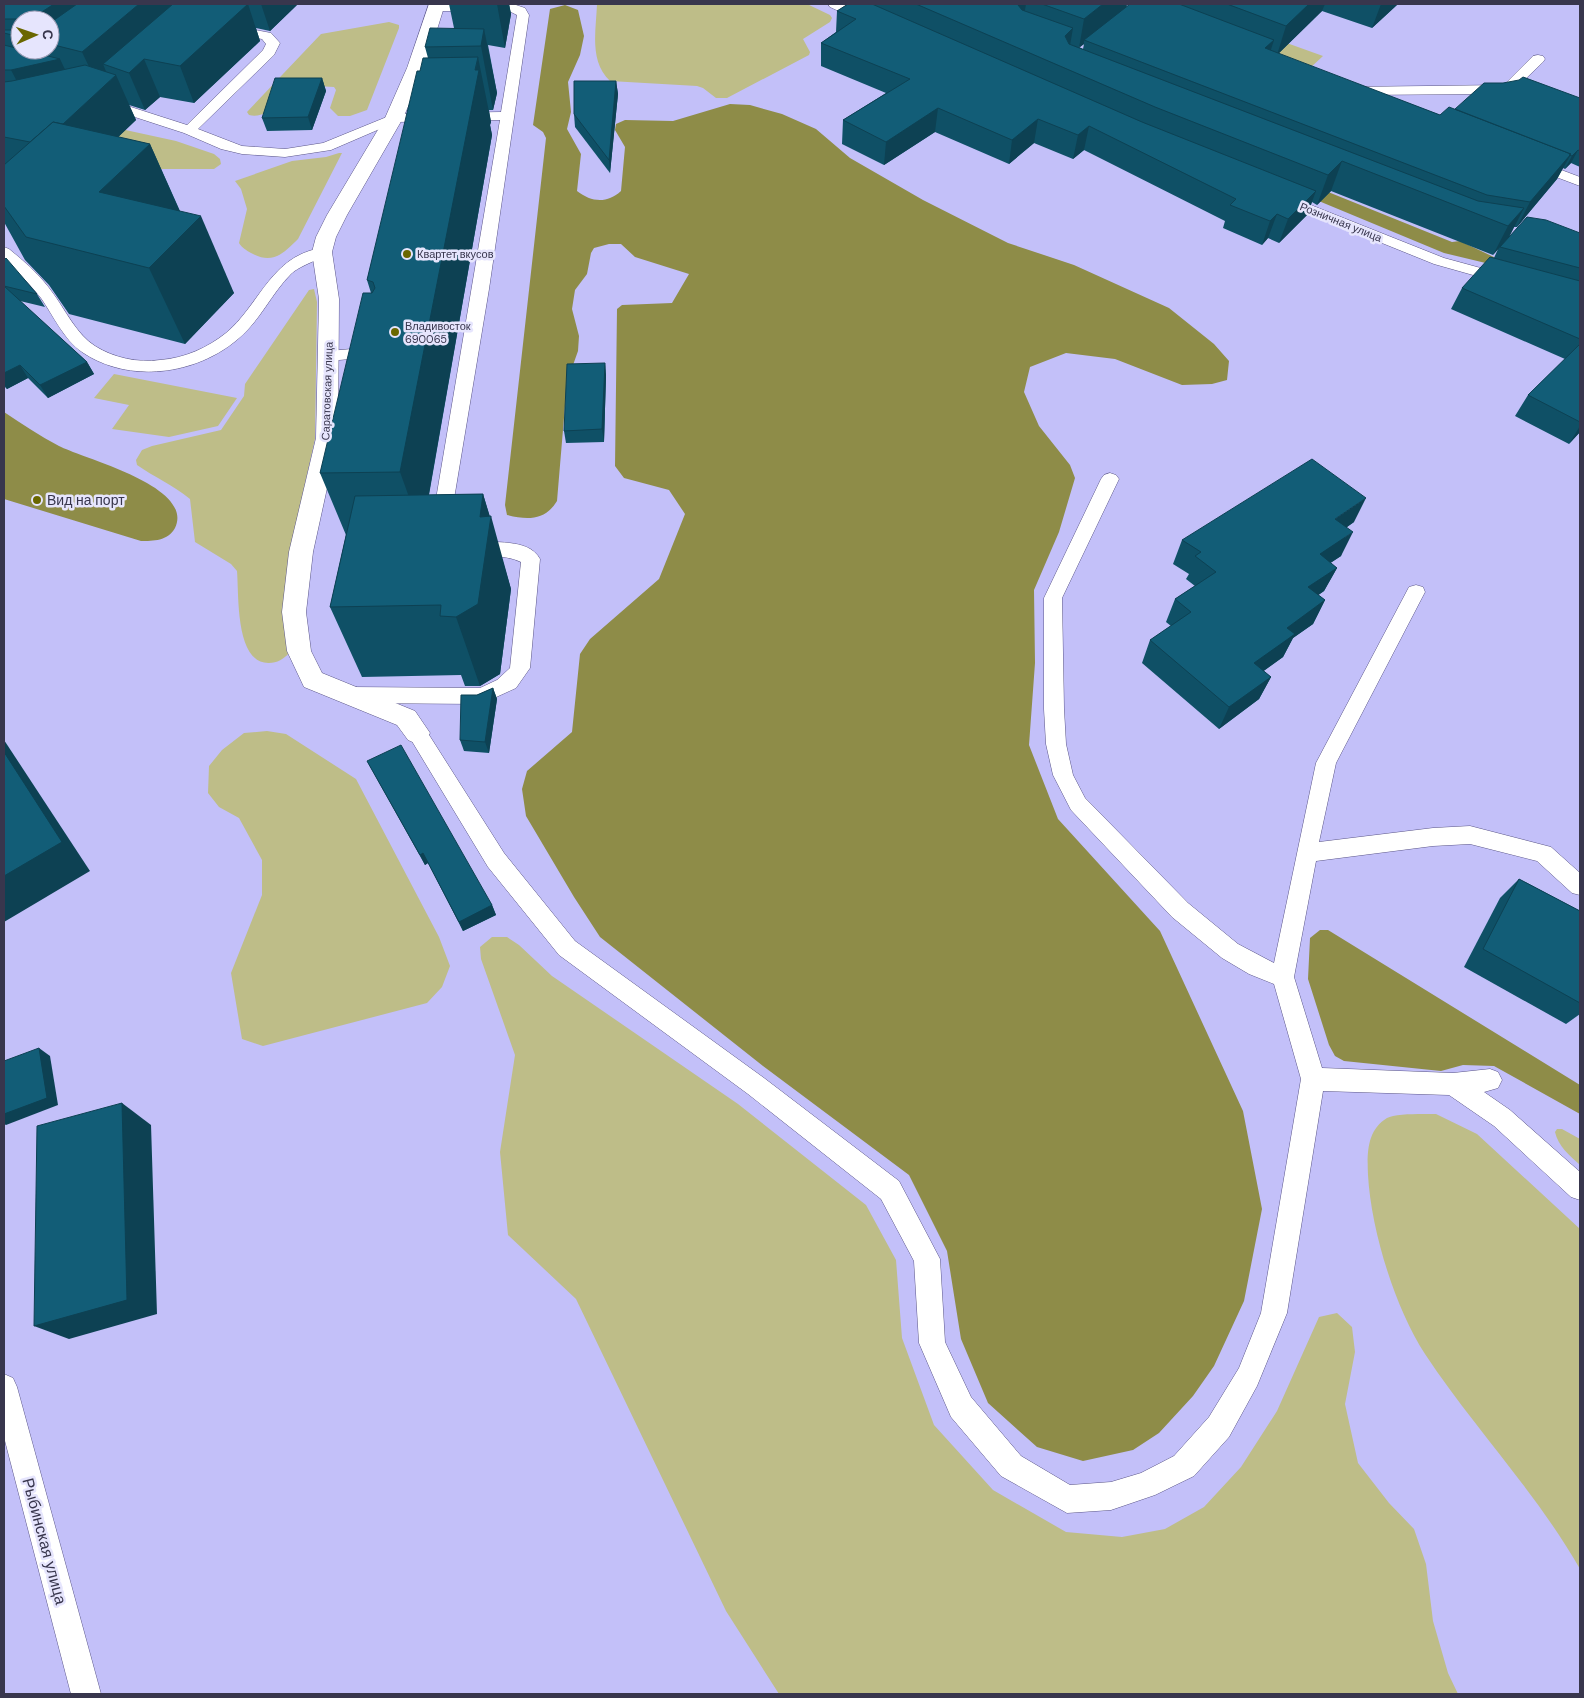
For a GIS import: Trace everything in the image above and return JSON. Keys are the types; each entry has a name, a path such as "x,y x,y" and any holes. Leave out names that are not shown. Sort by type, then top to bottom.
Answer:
{"street":[{"name":"Саратовская улица","path":"418,733 406,718 313,680 299,650 294,612 301,552 327,438 329,299 322,252 326,237 337,215 394,118 416,68 436,6"}],"lane":[{"path":"834,4 881,25"},
{"path":"347,695 481,696 501,688 514,678 520,668 531,559 511,549 480,549 450,535 443,511 462,350 507,116 523,15 520,11 511,7 436,6"},
{"path":"189,130 269,52 273,43 266,36 211,26"},
{"path":"1383,105 1342,89 1497,90 1508,88 1538,59"},
{"path":"121,90 97,103 189,130 242,150 285,153 326,147 358,136 394,118 507,116"},
{"path":"1518,158 1580,182"},
{"name":"Розничная улица","path":"1268,192 1439,262 1516,282"},
{"path":"4,252 41,287 87,348 118,363 161,368 191,360 219,346 248,320 283,271 303,257 322,252"},
{"path":"328,356 386,351"},
{"path":"1110,479 1053,598 1054,709 1056,744 1063,776 1078,804 1180,910 1211,938 1230,951 1257,966 1283,977"},
{"path":"418,733 496,860 567,948 756,1086 890,1190 927,1259 932,1343 961,1407 1011,1466 1067,1499 1112,1496 1145,1485 1184,1466 1219,1428 1248,1377 1274,1313 1313,1079 1283,977 1307,853 1326,763 1416,592"},
{"path":"1307,853 1434,837 1470,835 1543,853 1580,886"},
{"path":"1313,1079 1453,1084 1490,1080"},
{"path":"1453,1084 1502,1118 1580,1188"},
{"name":"Рыбинская улица","path":"4,1387 86,1694"}],"shaded area":[{"path":"597,4 807,4 830,15 832,18 830,22 803,39 810,52 809,55 727,98 716,98 703,88 697,86 610,81 603,73 596,55"},
{"path":"565,5 578,10 584,36 580,55 568,82 571,112 567,129 581,154 577,191 582,195 593,199 605,200 621,191 625,147 615,130 616,124 625,120 673,121 730,104 750,105 782,114 816,129 850,158 923,200 1008,243 1074,265 1169,308 1214,344 1229,361 1227,380 1212,384 1182,385 1115,359 1066,353 1030,367 1024,392 1039,426 1070,465 1075,478 1059,532 1034,590 1035,663 1029,745 1058,819 1160,931 1243,1111 1262,1209 1244,1301 1214,1366 1193,1396 1159,1433 1133,1450 1083,1461 1037,1447 988,1403 961,1339 947,1251 909,1175 763,1066 600,937 526,816 522,789 527,771 572,732 580,654 590,639 659,579 685,514 669,490 624,478 615,466 617,309 622,305 672,303 689,274 635,257 621,244 609,244 594,248 591,253 587,274 575,290 572,309 579,336 578,351 567,382 557,501 552,508 541,516 522,518 507,515 505,505 546,138 543,132 533,125 550,9"},
{"path":"389,22 399,25 399,28 367,110 350,116 338,116 330,108 336,90 334,87 298,85 269,111 256,116 249,115 247,112 321,34"},
{"path":"1267,36 1323,56 1309,69 1253,49"},
{"path":"75,119 176,141 214,154 220,159 221,164 214,169 127,169"},
{"path":"1212,145 1452,242 1460,241 1498,259 1494,265 1444,253 1203,153"},
{"path":"342,153 298,239 293,244 282,253 271,258 258,256 241,246 239,243 247,209 241,189 235,181 292,161 326,157"},
{"path":"314,289 317,302 315,439 290,551 289,653 280,660 269,663 258,660 250,652 244,641 239,611 237,571 231,564 195,542 190,499 137,465 136,460 142,450 152,446 221,430 244,396 245,384 309,290"},
{"path":"114,374 237,398 218,426 169,437 112,429 129,405 94,398"},
{"path":"4,412 59,446 134,476 154,487 169,499 177,513 175,528 164,538 141,541 4,499"},
{"path":"267,731 286,734 356,779 439,937 450,966 442,987 427,1003 263,1046 242,1039 231,973 262,895 262,860 239,818 219,807 208,793 209,766 222,750 244,733"},
{"path":"1320,930 1328,930 1580,1085 1580,1114 1494,1066 1463,1065 1441,1071 1344,1061 1335,1056 1329,1045 1308,979 1310,938"},
{"path":"492,937 507,937 519,945 552,976 738,1104 866,1205 896,1260 902,1338 934,1425 993,1490 1066,1532 1122,1537 1165,1529 1204,1507 1241,1467 1277,1411 1319,1317 1337,1313 1352,1327 1355,1352 1345,1404 1358,1463 1389,1503 1414,1529 1426,1564 1433,1621 1448,1673 1458,1694 779,1694 726,1611 576,1299 508,1235 500,1152 515,1055 481,959 480,947"},
{"path":"1436,1114 1477,1134 1580,1229 1580,1569 1544,1513 1425,1354 1404,1314 1386,1268 1379,1244 1370,1197 1368,1150 1372,1136 1380,1123 1391,1116"},
{"path":"1557,1129 1562,1129 1580,1139 1580,1165 1562,1146 1555,1132"}],"building":[{"path":"4,4 54,4 45,10 10,10 10,19 4,19"},
{"path":"77,4 139,4 82,52 60,46 60,16"},
{"path":"173,4 248,4 180,66 144,59 129,73 103,64"},
{"path":"848,4 872,4 1142,122 1316,191 1288,219 1277,214 1270,221 1230,205 1236,199 1089,126 1078,135 1038,119 1012,140 938,108 886,142 843,120 910,79 821,43 856,19 837,11"},
{"path":"916,4 1020,4 1018,5 1022,10 1073,28 1065,36 1069,44 1478,201 1524,208 1508,226 1342,161 1328,175 1155,107"},
{"path":"1042,4 1103,4 1084,19"},
{"path":"1130,4 1179,4 1274,40 1265,48 1440,115 1449,107 1571,154 1530,202 1487,195 1084,40"},
{"path":"1227,4 1309,4 1286,26"},
{"path":"430,28 484,29 481,46 425,47"},
{"path":"4,30 10,30 10,34 4,33"},
{"path":"4,45 10,46 10,60 56,60 11,70 4,70"},
{"path":"478,57 475,70 479,70 400,472 320,473 363,293 372,293 375,288 373,282 367,280 417,71 420,71 423,58"},
{"path":"85,65 116,75 63,124 53,122 30,142 4,137 4,82"},
{"path":"1523,77 1580,98 1580,151 1578,150 1572,156 1569,155 1571,154 1455,109 1484,83 1503,83 1519,80"},
{"path":"275,78 322,78 308,117 262,118"},
{"path":"574,81 616,81 609,160 574,114"},
{"path":"53,122 150,144 99,192 201,216 149,268 26,237 4,206 4,165"},
{"path":"1527,217 1546,220 1580,233 1580,268 1500,247"},
{"path":"1490,257 1580,281 1580,339 1462,288"},
{"path":"6,258 37,294 4,286 4,260"},
{"path":"4,286 87,362 40,385 20,365 4,373"},
{"path":"1580,344 1580,422 1528,395"},
{"path":"605,363 602,429 564,431 567,364"},
{"path":"1312,459 1366,498 1335,519 1353,532 1320,554 1337,568 1308,587 1325,600 1287,628 1295,634 1254,663 1271,677 1229,707 1150,640 1191,612 1175,599 1216,572 1195,556 1201,552 1182,540"},
{"path":"483,494 480,517 491,516 478,604 456,617 440,616 441,605 330,607 355,496"},
{"path":"493,688 485,742 460,740 461,695 477,695"},
{"path":"401,745 492,905 459,922 423,853 420,855 367,761"},
{"path":"4,752 62,842 4,876"},
{"path":"1519,879 1580,911 1580,1003 1483,949"},
{"path":"39,1048 47,1098 4,1114 4,1061"},
{"path":"122,1103 127,1300 34,1326 37,1126"}],"place":[{"name":"Квартет вкусов","path":"407,254"},
{"name":"Владивосток 690065","path":"395,332"},
{"name":"Вид на порт","path":"37,500"}]}
